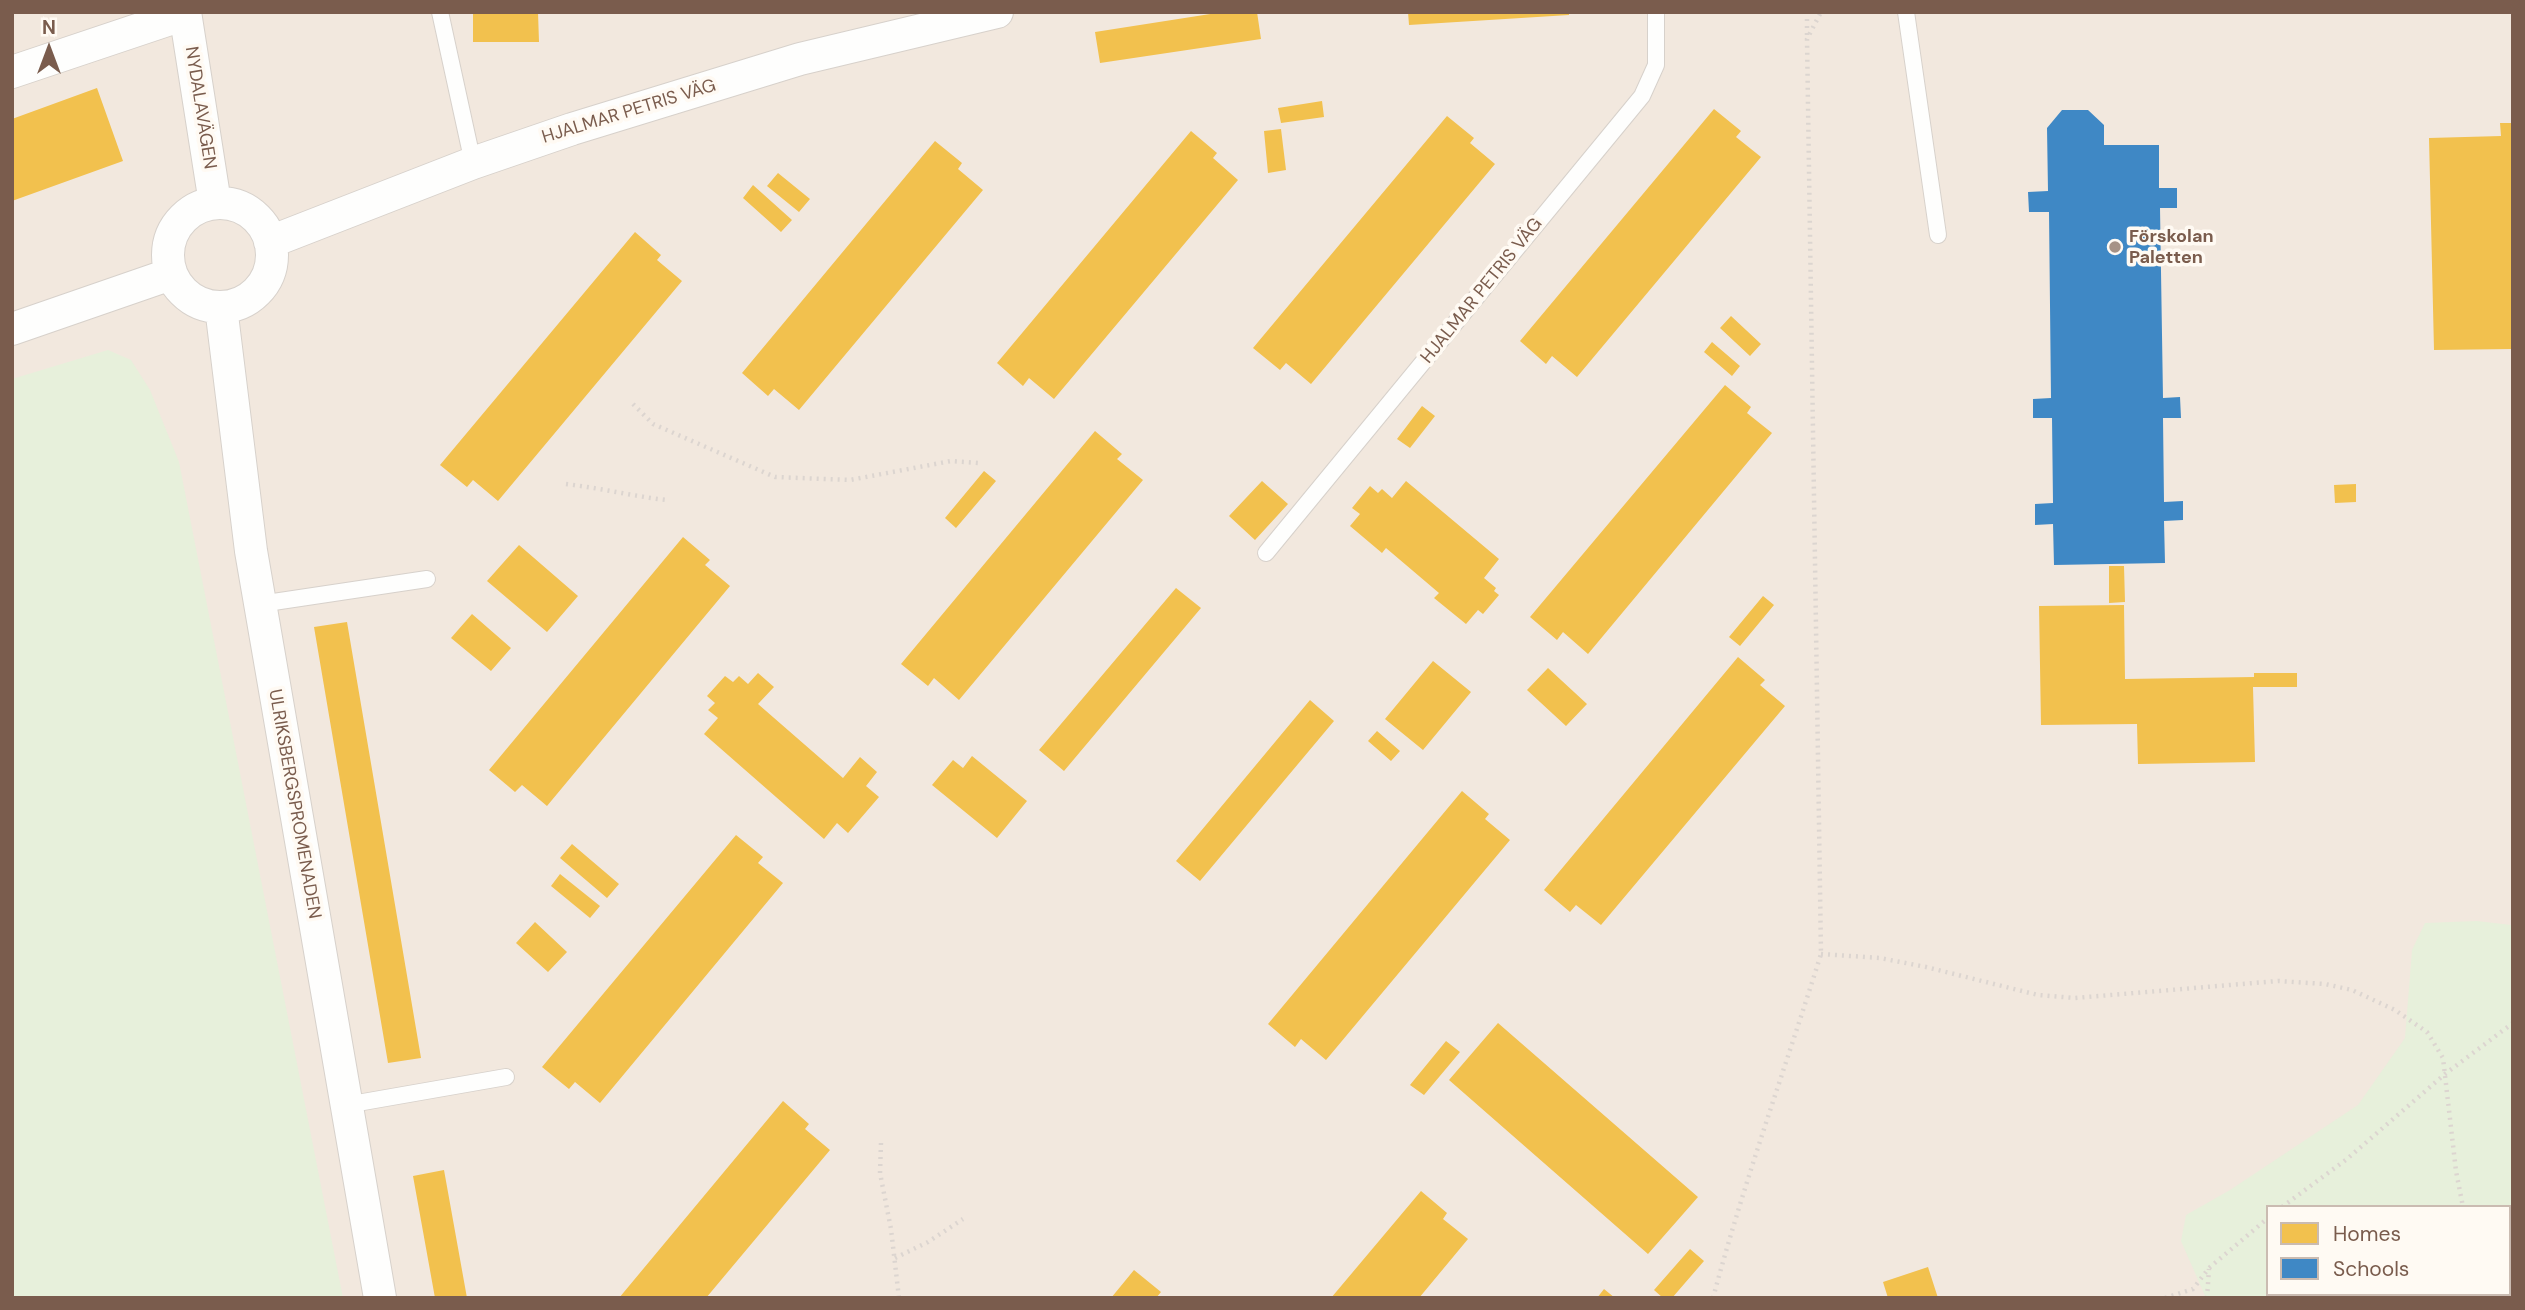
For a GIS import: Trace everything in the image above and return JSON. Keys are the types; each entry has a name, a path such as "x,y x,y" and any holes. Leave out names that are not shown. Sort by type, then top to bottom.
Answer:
{"street":[{"name":"HJALMAR PETRIS VÄG","path":"271,242 473,163 572,129 800,59 997,12"},
{"path":"12,72 185,13"},
{"name":"NYDALAVÄGEN","path":"185,13 215,203"},
{"path":"215,203 229,204 249,212 265,228 271,242 269,272 262,286 251,297 237,304 221,307 205,306 191,299 179,288 167,259 175,228 185,215 199,207 215,203"},
{"path":"12,329 171,274"},
{"name":"ULRIKSBERGSPROMENADEN","path":"221,307 251,551 380,1298"}],"lane":[{"path":"440,12 473,163"},
{"name":"HJALMAR PETRIS VÄG","path":"1266,553 1642,96 1656,65 1656,12"},
{"path":"1906,12 1938,235"},
{"path":"260,604 427,579"},
{"path":"346,1105 506,1077"}],"path":[{"path":"1713,1298 1736,1212 1821,954 1807,12"},
{"path":"1807,38 1821,12"},
{"path":"633,404 653,424 775,477 850,480 951,461 978,463"},
{"path":"566,484 593,487 626,496 666,500"},
{"path":"1821,954 1880,958 2038,995 2074,999 2278,981 2325,984 2352,990 2395,1010 2427,1032 2443,1058 2463,1205"},
{"path":"2284,1205 2347,1159 2445,1074 2513,1023"},
{"path":"881,1143 880,1173 899,1298"},
{"path":"895,1258 928,1242 963,1219"},
{"path":"2165,1298 2193,1289 2209,1268 2266,1220"},
{"path":"2207,1298 2209,1268"}],"shaded area":[{"path":"12,12 2513,12 2513,1298 12,1298"}],"green space":[{"path":"108,350 131,360 150,390 179,462 343,1298 12,1298 12,379"},
{"path":"2477,921 2511,925 2513,1298 2206,1298 2181,1241 2186,1215 2230,1190 2358,1105 2405,1038 2412,950 2425,923"}],"building: Homes":[{"path":"473,12 538,12 539,42 473,42"},
{"path":"1223,12 1257,12 1261,39 1100,63 1095,32"},
{"path":"1408,12 1569,12 1569,15 1409,25"},
{"path":"97,88 123,161 12,201 12,119"},
{"path":"1322,101 1324,117 1281,123 1278,108"},
{"path":"1714,109 1741,131 1736,137 1761,157 1577,377 1552,356 1546,364 1520,341"},
{"path":"1447,116 1474,138 1470,143 1495,164 1311,384 1286,363 1280,370 1253,348"},
{"path":"2500,123 2513,123 2513,349 2434,350 2429,138 2501,136"},
{"path":"1281,129 1286,170 1268,173 1264,131"},
{"path":"1191,131 1217,153 1213,158 1238,180 1054,399 1029,378 1023,386 997,363"},
{"path":"935,141 962,163 958,169 983,190 799,410 774,389 768,396 742,373"},
{"path":"778,173 810,199 799,212 767,186"},
{"path":"753,185 792,220 781,232 743,198"},
{"path":"635,232 661,255 657,260 682,281 498,501 473,480 467,487 440,465"},
{"path":"1731,316 1761,344 1750,356 1720,328"},
{"path":"1712,342 1740,366 1732,376 1704,352"},
{"path":"1725,385 1751,407 1747,413 1772,433 1588,654 1563,632 1557,640 1530,617"},
{"path":"1422,406 1435,416 1410,448 1397,439"},
{"path":"1095,431 1122,454 1117,459 1143,480 959,700 934,678 928,686 901,664"},
{"path":"984,471 996,481 956,528 945,518"},
{"path":"1262,481 1288,504 1255,540 1229,516"},
{"path":"1406,481 1499,559 1484,578 1496,588 1494,591 1499,595 1483,614 1478,610 1466,624 1434,598 1439,593 1386,548 1382,553 1350,526 1360,514 1352,508 1370,486 1378,493 1382,489 1392,498"},
{"path":"2356,484 2356,502 2335,503 2334,485"},
{"path":"683,537 710,560 705,565 730,586 547,806 522,785 515,792 489,770"},
{"path":"519,545 578,596 547,632 487,581"},
{"path":"2109,566 2124,566 2125,602 2109,603"},
{"path":"1176,588 1201,608 1064,771 1039,750"},
{"path":"1763,596 1774,605 1740,646 1729,637"},
{"path":"2124,605 2125,679 2254,677 2254,673 2297,673 2297,687 2253,687 2255,762 2138,764 2137,724 2041,725 2039,606"},
{"path":"472,614 511,648 491,671 451,638"},
{"path":"347,622 421,1058 388,1063 314,627"},
{"path":"1738,657 1765,680 1760,685 1785,706 1601,925 1576,905 1570,912 1544,890"},
{"path":"1433,661 1471,692 1423,750 1385,719"},
{"path":"1548,668 1587,704 1566,726 1527,690"},
{"path":"758,673 774,687 758,704 843,778 860,757 877,772 866,786 879,797 848,833 837,823 824,839 704,734 718,718 708,710 715,703 707,696 725,676 733,682 739,676 748,684"},
{"path":"1310,700 1334,721 1200,881 1176,861"},
{"path":"1377,731 1400,751 1391,761 1368,741"},
{"path":"972,756 1027,801 997,838 932,785 953,760 963,768"},
{"path":"1462,791 1489,814 1485,819 1510,840 1326,1060 1301,1039 1295,1047 1268,1024"},
{"path":"736,835 763,857 758,863 783,883 600,1103 575,1082 569,1089 542,1067"},
{"path":"572,844 619,884 607,898 560,858"},
{"path":"560,874 600,906 590,918 551,886"},
{"path":"535,922 567,952 548,972 516,943"},
{"path":"1498,1023 1698,1197 1648,1254 1449,1080"},
{"path":"1446,1041 1460,1052 1424,1095 1410,1085"},
{"path":"783,1101 809,1124 805,1129 830,1150 706,1298 619,1298"},
{"path":"444,1170 467,1298 435,1298 413,1176"},
{"path":"1421,1191 1447,1213 1443,1219 1468,1239 1419,1298 1331,1298"},
{"path":"1690,1249 1704,1261 1672,1298 1663,1298 1654,1290"},
{"path":"1928,1267 1938,1298 1888,1298 1883,1282"},
{"path":"1134,1270 1161,1292 1156,1298 1111,1298"},
{"path":"1604,1289 1615,1298 1597,1298"}],"building: Schools":[{"path":"2062,110 2088,110 2104,125 2104,145 2159,145 2159,188 2177,188 2177,208 2160,208 2163,398 2180,397 2181,418 2163,418 2164,502 2183,501 2183,520 2164,521 2165,563 2054,565 2053,524 2035,525 2035,504 2053,503 2052,418 2033,418 2033,399 2051,398 2049,212 2029,212 2028,192 2048,191 2047,128"}],"place":[{"name":"Förskolan Paletten","path":"2115,247"}]}
